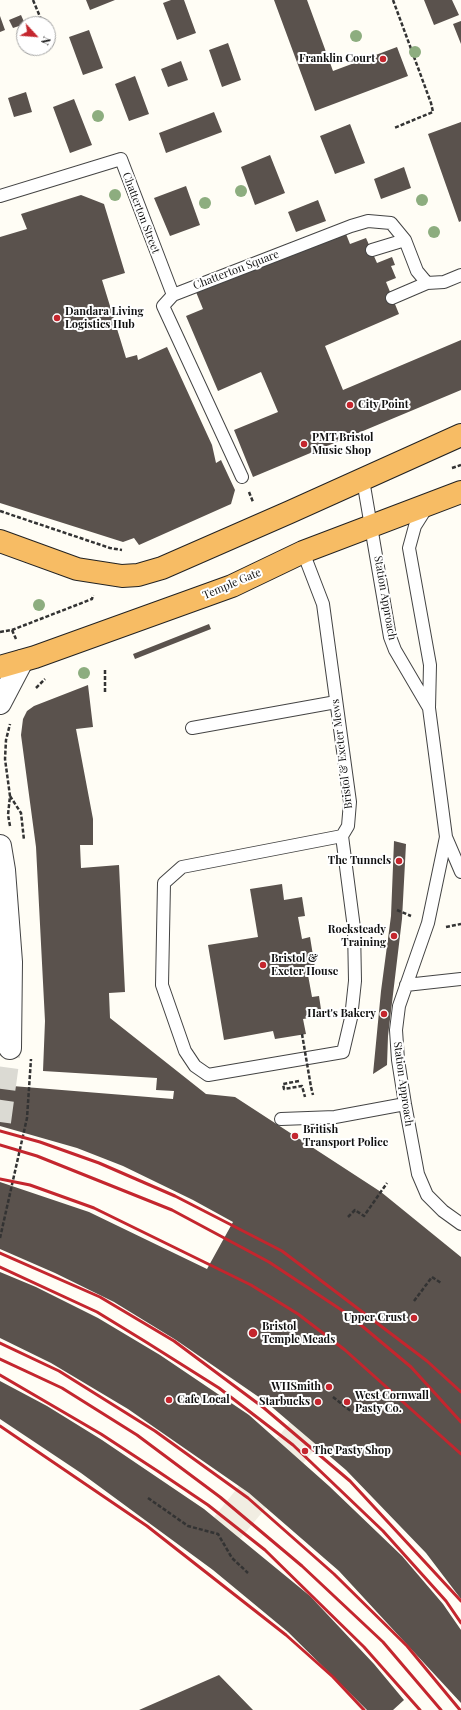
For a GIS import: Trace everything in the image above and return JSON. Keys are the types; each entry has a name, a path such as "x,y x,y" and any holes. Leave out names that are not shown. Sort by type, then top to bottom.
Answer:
{"highway":[{"path":"0,541 77,569 122,576 138,575 169,564 363,480 461,435"},
{"name":"Temple Gate","path":"0,666 19,651 232,586 303,552 461,492"}],"street":[{"path":"6,711 19,651"},
{"path":"0,846 4,870 11,962 10,1048"}],"lane":[{"name":"Chatterton Street","path":"0,196 121,159 173,295"},
{"name":"Chatterton Square","path":"173,295 351,226 368,221 390,223 405,240 417,271 427,284"},
{"path":"372,250 405,240"},
{"path":"392,298 427,284 444,282 461,275"},
{"path":"173,295 163,306 242,477"},
{"name":"Station Approach","path":"363,480 390,637 395,650 429,708"},
{"name":"Station Approach","path":"428,505 415,526 409,548 430,665 429,708 446,837 461,872"},
{"name":"Bristol & Exeter Mews","path":"303,552 323,604 350,802 348,826 342,836 354,928 355,981 350,1018 343,1052 208,1075 195,1066 185,1051 162,985 164,883 182,867 342,836"},
{"path":"192,728 336,702"},
{"name":"Station Approach","path":"446,837 428,923 399,1006 396,1030 405,1104 418,1174 427,1195 443,1211 461,1224"},
{"path":"406,985 461,979"},
{"path":"281,1119 335,1117 405,1104"}],"path":[{"path":"33,0 40,16"},
{"path":"393,0 433,112 394,128"},
{"path":"0,511 110,548"},
{"path":"0,632 12,630 92,598 94,593"},
{"path":"12,630 19,651"},
{"path":"105,670 105,693"},
{"path":"6,711 5,759 10,796"},
{"path":"396,910 414,918"},
{"path":"439,926 453,926 461,924"},
{"path":"302,1034 313,1095"},
{"path":"299,1081 283,1084 284,1089 302,1086 305,1097"},
{"path":"348,1217 355,1210 364,1216 387,1183"},
{"path":"414,1301 432,1277 441,1283"},
{"path":"333,1397 352,1412"},
{"path":"148,1498 188,1526 218,1534 232,1558 248,1573"}],"shaded area":[{"path":"398,1287 429,1312 220,1563 195,1541"}],"building":[{"path":"86,0 115,0 90,10"},
{"path":"171,0 184,0 196,33 177,40 163,3"},
{"name":"Franklin Court","path":"274,0 307,0 333,71 397,47 408,76 315,111"},
{"path":"424,0 452,0 459,15 434,25"},
{"path":"0,16 5,30 0,32"},
{"path":"16,17 16,27 13,28 9,20"},
{"path":"461,21 461,44 453,24"},
{"path":"89,30 103,68 83,75 69,37"},
{"path":"228,43 241,80 222,87 209,50"},
{"path":"181,61 188,80 168,87 161,69"},
{"path":"135,76 149,114 129,121 115,84"},
{"path":"26,92 32,112 14,117 8,98"},
{"path":"74,99 92,145 70,153 53,107"},
{"path":"214,112 222,132 166,153 159,133"},
{"path":"461,122 461,221 459,222 428,134"},
{"path":"350,124 365,163 335,174 320,136"},
{"path":"270,155 285,193 255,205 241,167"},
{"path":"404,167 411,188 381,199 374,179"},
{"path":"186,186 200,225 170,236 154,198"},
{"path":"81,195 104,204 125,273 102,280 126,358 137,355 138,360 167,347 212,445 216,463 221,460 235,490 231,504 139,545 134,538 123,542 0,503 0,237 27,229 21,214"},
{"path":"318,200 326,221 296,232 288,212"},
{"path":"346,234 350,244 366,238 377,263 392,257 395,265 391,266 396,278 386,282 399,314 325,346 343,390 461,340 461,390 253,477 234,430 278,412 261,372 218,391 186,316 203,309 196,292"},
{"path":"209,624 211,629 135,659 133,654"},
{"path":"88,685 93,727 76,729 93,819 93,845 80,845 81,868 119,865 125,992 109,993 110,1018 206,1094 235,1097 381,1192 461,1257 461,1599 426,1553 346,1470 266,1402 176,1340 114,1302 55,1273 0,1249 0,1182 89,1212 207,1269 233,1222 193,1200 123,1166 77,1148 0,1126 0,1085 173,1099 174,1091 156,1090 157,1078 43,1071 45,1021 36,847 21,735 23,719 27,711 34,706"},
{"path":"394,841 406,844 402,919 388,1036 387,1065 373,1074 381,991 391,916"},
{"name":"Bristol & Exeter House","path":"282,884 284,900 302,897 305,916 298,917 302,939 310,937 316,974 308,975 312,997 319,996 322,1016 303,1019 306,1034 275,1039 273,1031 224,1040 208,945 258,937 250,889"},
{"path":"0,1272 36,1287 98,1318 160,1355 249,1415 329,1486 402,1556 443,1604 461,1630 461,1703 339,1571 249,1493 128,1409 51,1363 0,1338"},
{"path":"0,1381 47,1406 102,1440 204,1509 310,1596 374,1664 404,1700 393,1710 367,1710 288,1632 213,1570 81,1473 0,1419"},
{"path":"219,1675 253,1710 139,1710"}],"tunnel":[{"path":"0,1122 10,1048"}],"railway":[{"path":"0,1131 40,1142 99,1163 175,1196 282,1251 427,1361 461,1392"},
{"path":"0,1145 37,1156 172,1210 269,1262 349,1315 411,1367 461,1422"},
{"path":"0,1179 30,1185 94,1208 251,1285 298,1314 345,1350 461,1454"},
{"path":"0,1253 100,1297 174,1341 264,1408 350,1481 461,1601"},
{"path":"0,1267 97,1312 219,1388 293,1445 383,1531 446,1601 461,1623"},
{"path":"0,1343 59,1371 155,1431 248,1498 334,1574 407,1646 460,1710"},
{"path":"0,1359 62,1388 137,1435 220,1497 302,1566 383,1642 441,1710"},
{"path":"0,1375 101,1434 159,1472 208,1505 265,1550 364,1647 420,1710"},
{"path":"0,1426 147,1526 286,1635 333,1677 364,1710"}],"place":[{"name":"Franklin Court","path":"383,59"},
{"name":"Dandara Living Logistics Hub","path":"57,318"},
{"name":"City Point","path":"350,405"},
{"name":"PMT Bristol Music Shop","path":"304,444"},
{"name":"The Tunnels","path":"399,861"},
{"name":"Rocksteady Training","path":"394,936"},
{"name":"Bristol & Exeter House","path":"263,965"},
{"name":"Hart's Bakery","path":"384,1014"},
{"name":"British Transport Police","path":"295,1136"},
{"name":"Upper Crust","path":"414,1318"},
{"name":"Bristol Temple Meads","path":"253,1333"},
{"name":"WHSmith","path":"329,1387"},
{"name":"Cafe Local","path":"169,1400"},
{"name":"Starbucks","path":"318,1402"},
{"name":"West Cornwall Pasty Co.","path":"347,1402"},
{"name":"The Pasty Shop","path":"305,1451"}]}
